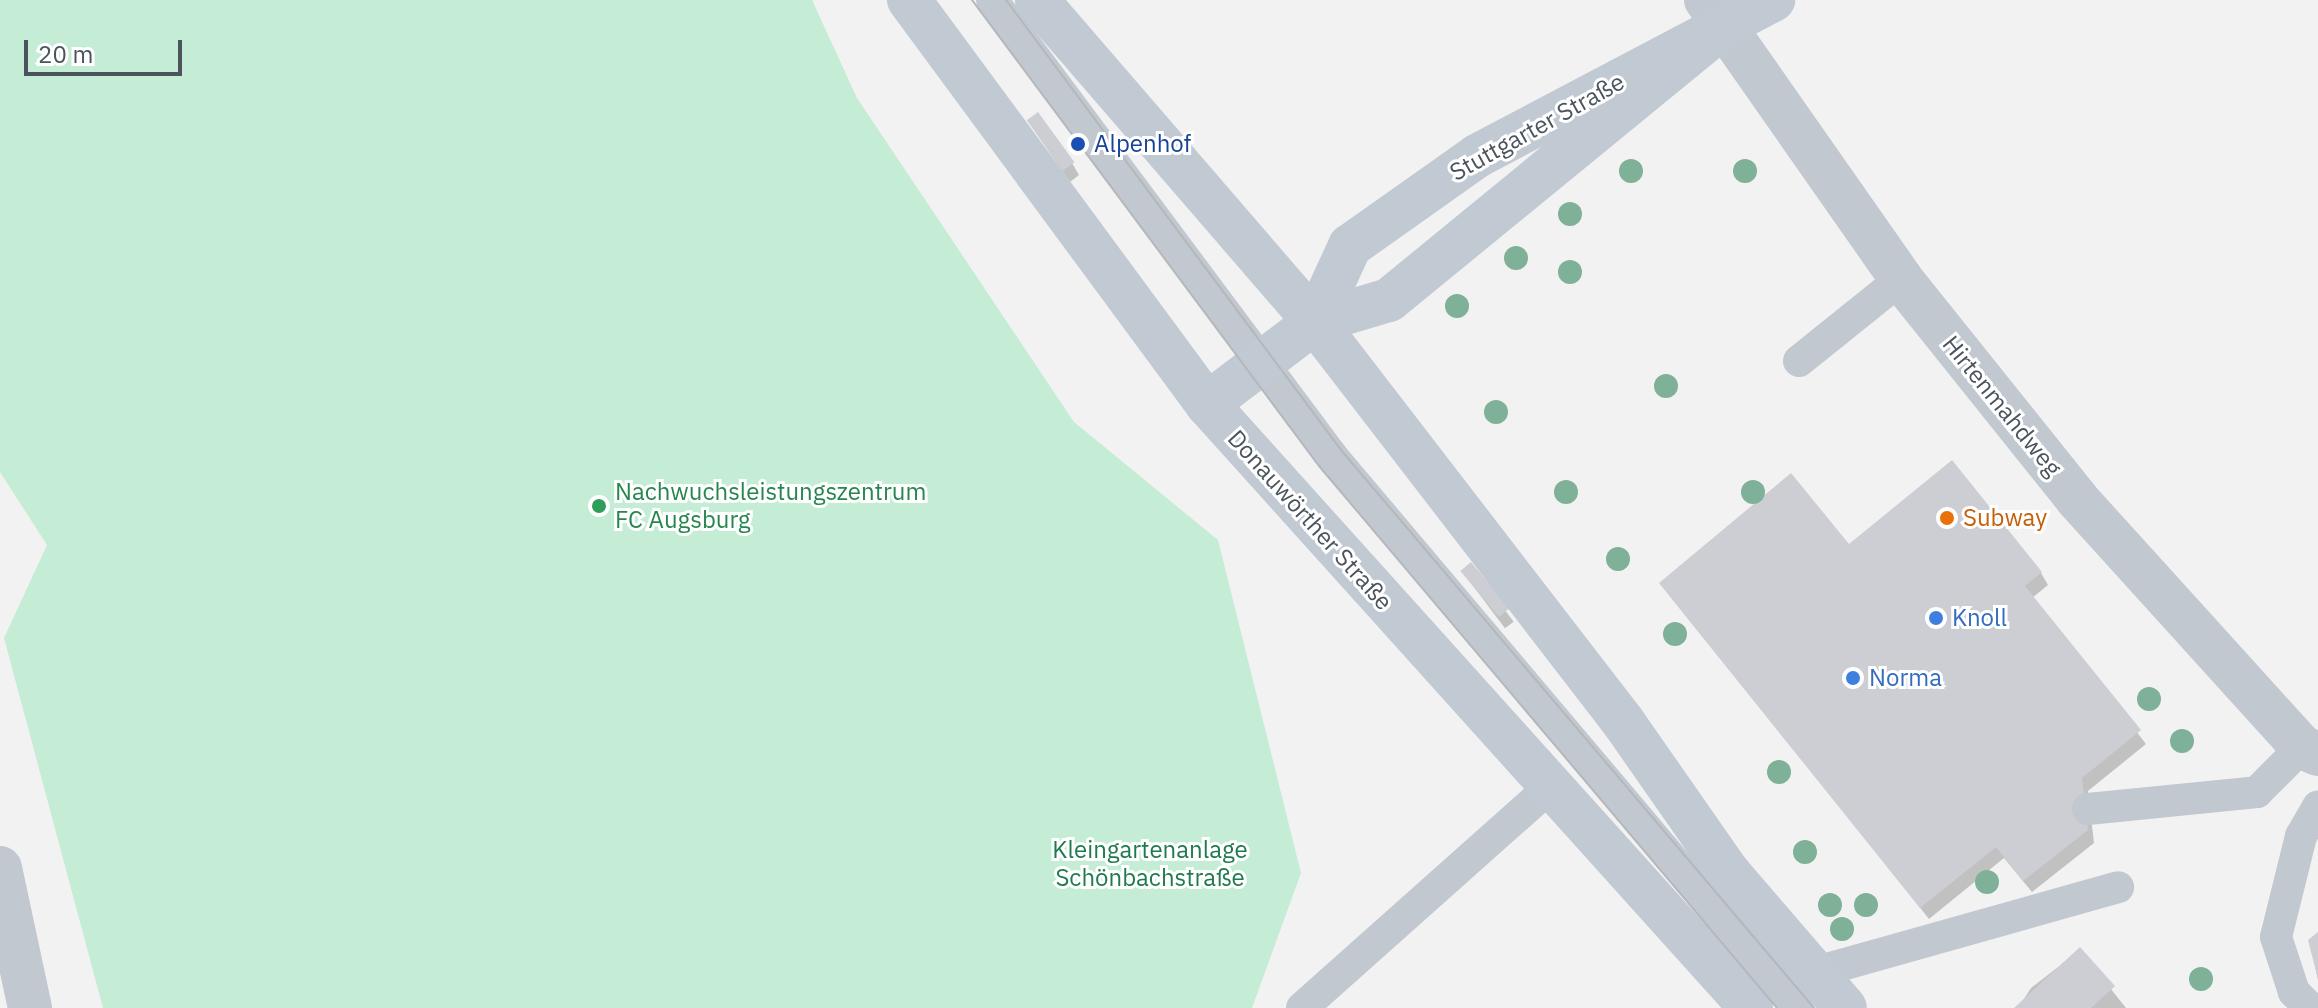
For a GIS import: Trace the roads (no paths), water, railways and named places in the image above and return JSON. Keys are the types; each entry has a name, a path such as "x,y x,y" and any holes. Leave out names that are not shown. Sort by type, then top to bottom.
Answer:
{"main road":[{"name":"Donauwörther Straße","path":"909,0 1207,404 1751,1008"},
{"name":"Stuttgarter Straße","path":"1315,322 1350,246 1477,156 1714,13 1773,0"},
{"path":"1040,1 1315,322 1624,723 1728,872 1805,990 1845,1008"},
{"name":"Stuttgarter Straße","path":"1207,404 1315,322 1389,300 1714,13"}],"street":[{"name":"Hirtenmahdweg","path":"1714,13 1901,279 2077,499 2310,750"},
{"path":"0,868 30,1008"}],"lane":[{"path":"992,0 1259,363 1410,553 1805,990 2118,887"},
{"path":"1799,361 1901,279"},
{"path":"2088,809 2257,792 2310,750"},
{"path":"1302,1008 1551,786"},
{"path":"2310,1008 2294,992 2276,937 2301,836 2318,807"}],"tram line":[{"path":"972,0 1319,466 1777,1008"},
{"path":"1006,0 1341,450 1814,1008"}],"place":[{"name":"Alpenhof","path":"1078,144"},
{"name":"Nachwuchsleistungszentrum FC Augsburg","path":"599,506"},
{"name":"Subway","path":"1947,518"},
{"name":"Knoll","path":"1936,618"},
{"name":"Norma","path":"1853,678"}],"park label":[{"name":"Kleingartenanlage Schönbachstraße","path":"1150,864"}]}
